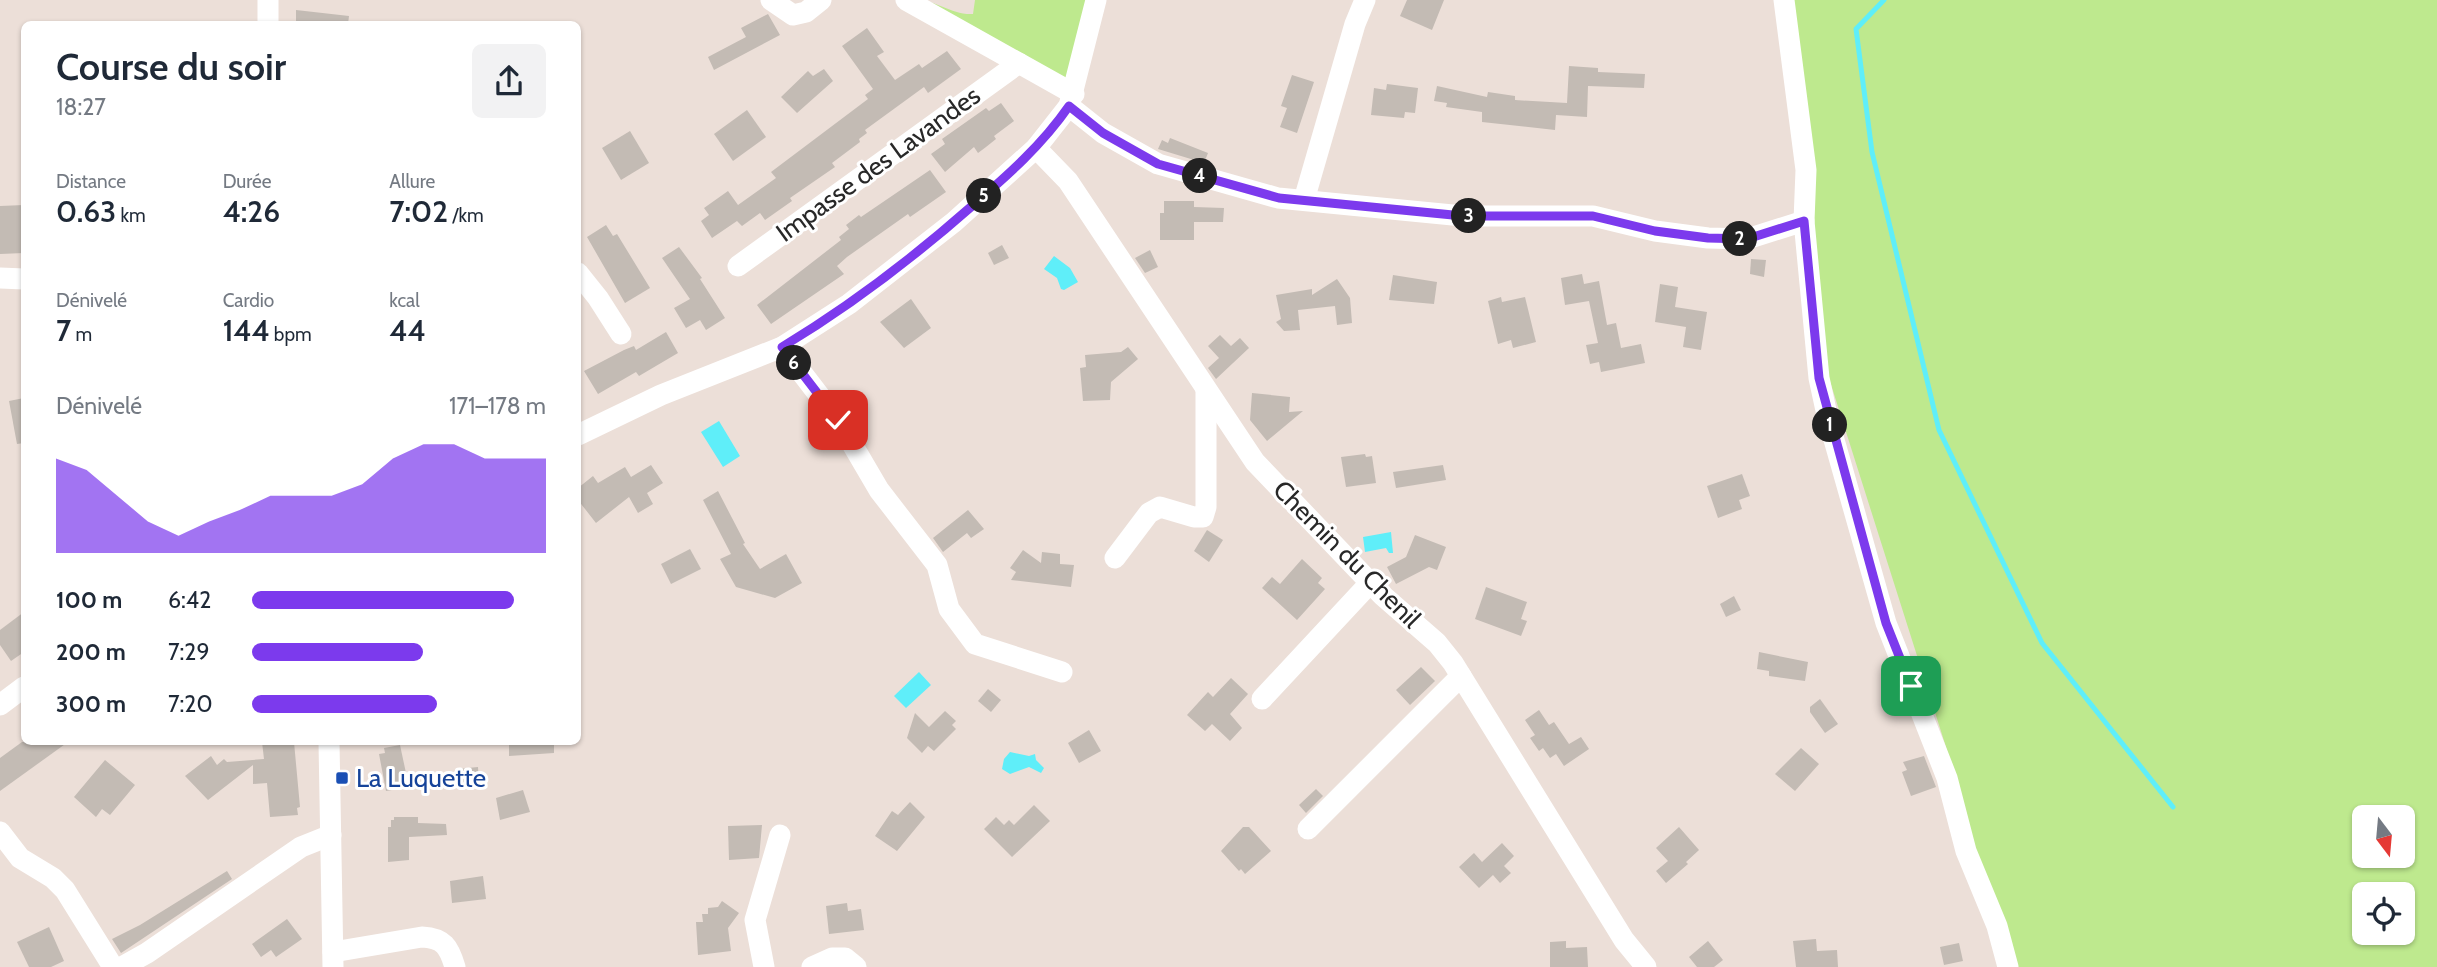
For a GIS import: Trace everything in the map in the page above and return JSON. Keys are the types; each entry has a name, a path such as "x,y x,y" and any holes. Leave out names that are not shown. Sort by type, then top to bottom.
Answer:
{"street":[{"path":"268,0 268,21"},
{"path":"771,0 793,15 806,12 821,0"},
{"path":"906,0 1019,63 1072,100 1103,133 1158,164 1279,198 1463,216 1593,216 1655,231 1708,238 1747,239 1804,221"},
{"path":"581,434 661,395 782,347 849,304 913,256 1036,148 1072,100 1096,0"},
{"path":"1304,200 1355,24 1365,0"},
{"path":"1784,0 1806,170 1804,221 1819,378 1827,415 1886,623 1947,778 1966,851 1997,926 2008,967"},
{"name":"Impasse des Lavandes","path":"738,265 1019,63"},
{"name":"Chemin du Chenil","path":"1036,148 1068,181 1255,462 1370,583 1437,643 1461,676 1624,940 1646,967"},
{"path":"581,277 621,334"},
{"path":"0,278 21,279"},
{"path":"782,347 838,420 879,490 937,565 949,609 975,644 1062,673"},
{"path":"1115,558 1149,513 1160,507 1203,517 1206,508 1206,390"},
{"path":"1262,699 1370,583"},
{"path":"1308,829 1461,676"},
{"path":"0,705 21,689"},
{"path":"330,745 333,959 422,937 436,937 445,943 455,967"},
{"path":"0,832 20,858 53,878 65,890 113,967"},
{"path":"122,967 147,953 301,847 331,835"},
{"path":"764,967 755,920 780,835"},
{"path":"812,967 820,962 845,958 856,967"}],"green space":[{"path":"915,0 973,14 975,0 1088,0 1068,80"},
{"path":"1788,0 2437,0 2437,967 2009,967 1952,766 1827,372"}],"water":[{"path":"1054,256 1070,268 1078,282 1064,290 1057,278 1044,269"},
{"path":"719,421 740,456 723,467 701,432"},
{"path":"1391,532 1393,553 1389,553 1386,548 1365,552 1363,537"},
{"path":"919,672 931,685 906,708 894,696"},
{"path":"1010,752 1029,756 1035,754 1036,760 1044,768 1041,773 1029,767 1010,774 1002,769 1004,759"}],"building":[{"path":"1407,0 1444,0 1432,30 1400,16"},
{"path":"296,10 349,16 348,21 296,21"},
{"path":"768,14 780,35 714,70 708,57 746,37 741,28"},
{"path":"867,28 884,52 877,56 895,80 919,64 922,68 947,51 961,69 928,93 924,87 865,130 867,133 859,139 860,142 832,163 835,167 790,198 792,201 765,220 760,213 742,226 737,221 712,238 701,221 709,215 704,208 728,191 738,205 776,178 771,172 868,99 865,95 873,89 842,46"},
{"path":"1569,66 1598,68 1598,72 1645,74 1644,88 1588,86 1587,117 1556,115 1555,130 1482,122 1482,112 1446,107 1447,103 1434,101 1437,86 1487,97 1488,92 1515,96 1515,100 1567,103"},
{"path":"824,69 833,81 797,113 781,97 808,71 813,76"},
{"path":"1292,75 1314,82 1297,133 1280,127 1287,108 1281,106"},
{"path":"1387,84 1418,88 1415,113 1405,112 1404,118 1371,115 1374,88 1386,90"},
{"path":"1001,103 1014,121 978,153 974,147 945,172 931,154 945,144 942,139 986,108 989,111"},
{"path":"747,110 766,137 733,161 714,134"},
{"path":"630,131 649,163 621,180 602,148"},
{"path":"1170,138 1208,153 1204,163 1158,149 1162,140 1168,143"},
{"path":"930,170 946,192 910,217 908,214 847,257 837,266 844,274 771,324 757,305 841,240 839,237 849,229 846,225"},
{"path":"1164,201 1194,201 1194,207 1224,208 1223,222 1194,222 1194,240 1160,240 1160,213 1164,213"},
{"path":"21,205 21,253 0,254 0,206"},
{"path":"606,225 613,236 617,234 650,288 625,303 587,237"},
{"path":"1002,245 1009,258 994,265 988,253"},
{"path":"679,247 702,278 700,279 725,318 706,330 700,320 686,328 674,308 690,299 662,258"},
{"path":"1150,250 1158,267 1145,273 1135,258"},
{"path":"1751,259 1766,260 1764,277 1750,274"},
{"path":"1582,274 1584,284 1599,281 1607,325 1616,323 1621,348 1641,344 1645,363 1601,372 1599,362 1590,364 1586,345 1598,343 1589,301 1565,305 1561,278"},
{"path":"1393,275 1437,282 1434,304 1389,300"},
{"path":"1337,279 1350,298 1352,323 1337,325 1335,306 1298,310 1300,330 1284,331 1276,322 1281,319 1276,295 1312,289 1312,295"},
{"path":"1660,284 1678,287 1675,307 1707,312 1701,350 1683,347 1686,327 1655,322"},
{"path":"1501,297 1502,302 1525,297 1536,342 1513,348 1511,340 1498,344 1488,301"},
{"path":"911,299 931,328 904,348 880,322"},
{"path":"666,332 678,353 639,376 636,372 598,394 584,371 624,350 634,346 636,350"},
{"path":"1220,335 1231,346 1240,338 1249,348 1216,379 1208,368 1219,358 1208,346"},
{"path":"1128,347 1138,359 1111,382 1110,400 1083,401 1080,368 1086,367 1085,355 1121,352"},
{"path":"1252,393 1290,397 1289,412 1303,411 1267,441 1250,420"},
{"path":"21,399 21,443 17,444 9,401"},
{"path":"1365,454 1366,457 1372,456 1376,483 1346,487 1341,457"},
{"path":"651,465 663,483 647,493 653,504 638,513 629,497 596,523 581,504 581,486 593,476 598,483 625,467 631,477"},
{"path":"1443,465 1446,480 1396,488 1393,472"},
{"path":"1742,474 1750,496 1739,500 1742,509 1718,518 1707,486"},
{"path":"718,491 745,543 743,544 760,569 786,554 802,583 775,598 736,587 720,559 731,554 703,500"},
{"path":"968,510 984,529 971,538 967,533 943,552 933,538"},
{"path":"1207,530 1223,540 1209,562 1194,551"},
{"path":"1415,535 1446,547 1437,570 1429,567 1396,584 1387,567 1406,557"},
{"path":"690,549 701,569 671,584 661,564"},
{"path":"1023,550 1041,563 1042,552 1060,554 1060,564 1074,565 1071,587 1011,580 1016,572 1010,568"},
{"path":"1302,559 1322,578 1318,583 1325,589 1297,620 1262,588 1272,577 1280,584"},
{"path":"1486,587 1527,602 1521,619 1527,621 1521,636 1475,619"},
{"path":"1734,596 1741,610 1726,617 1720,604"},
{"path":"21,614 21,654 11,661 0,645 0,630"},
{"path":"1759,652 1808,662 1805,681 1769,676 1769,671 1757,669"},
{"path":"1421,667 1435,681 1410,705 1396,690"},
{"path":"1231,678 1248,694 1230,714 1242,728 1230,741 1212,724 1205,731 1187,715 1208,692 1213,697"},
{"path":"988,689 1001,700 991,712 978,701"},
{"path":"1820,699 1838,724 1825,733 1810,712 1810,707"},
{"path":"1539,710 1549,725 1554,722 1569,744 1581,737 1589,749 1564,766 1556,754 1550,758 1543,748 1539,751 1530,738 1535,735 1525,720"},
{"path":"945,711 956,721 952,725 956,729 934,751 928,746 922,753 907,738 915,713 929,727"},
{"path":"1089,730 1101,751 1079,763 1068,743"},
{"path":"21,743 21,745 64,745 0,791 0,758"},
{"path":"262,745 294,745 300,807 297,808 298,815 270,817 267,783 253,784 253,765 208,800 185,776 211,756 217,765 224,759 227,762 264,759"},
{"path":"400,745 409,787 386,791 379,754 385,753 384,748"},
{"path":"509,745 554,745 554,753 509,756"},
{"path":"1801,748 1819,764 1795,791 1775,774"},
{"path":"1924,756 1936,787 1911,796 1902,772 1907,770 1903,762"},
{"path":"105,760 135,785 110,815 102,809 96,817 74,797"},
{"path":"478,767 479,784 460,785 458,769"},
{"path":"1316,789 1323,796 1306,813 1299,805"},
{"path":"523,790 530,812 500,820 496,798"},
{"path":"910,802 925,817 897,851 875,836 892,811 898,815"},
{"path":"1034,805 1050,821 1012,857 984,829 996,817 1004,825 1009,820 1014,825"},
{"path":"394,817 418,817 418,823 446,824 447,835 409,837 409,860 388,862 388,827 391,827"},
{"path":"762,825 759,858 729,860 728,826"},
{"path":"1243,827 1249,827 1271,851 1245,874 1221,851"},
{"path":"1679,827 1699,850 1686,862 1688,864 1666,883 1656,871 1668,861 1656,848"},
{"path":"1502,843 1514,856 1504,866 1511,873 1500,883 1493,875 1479,888 1459,867 1474,853 1482,862"},
{"path":"227,871 232,879 121,953 112,939 140,925"},
{"path":"483,876 486,899 452,903 450,881"},
{"path":"722,901 739,913 728,928 731,951 698,955 696,922 703,922 702,914 708,914 708,908 718,907"},
{"path":"847,903 848,911 861,909 864,930 829,934 826,906"},
{"path":"287,919 302,939 276,957 271,950 261,957 252,944"},
{"path":"49,927 64,961 51,967 29,967 17,942"},
{"path":"1816,939 1817,951 1837,950 1838,967 1796,967 1793,941"},
{"path":"1566,941 1566,948 1587,947 1588,967 1550,967 1550,942"},
{"path":"1708,941 1723,960 1714,967 1697,967 1689,957"},
{"path":"1959,943 1963,961 1944,965 1940,947"}],"waterway":[{"path":"1884,0 1856,29 1872,152 1939,430 2042,643 2173,807"}],"place":[{"name":"La Luquette","path":"342,778"}],"route":[{"path":"838,420 782,347 849,304 954,222 1036,148 1069,106 1103,133 1158,164 1279,198 1463,216 1593,216 1655,231 1708,238 1747,239 1804,221 1819,378 1827,415 1886,623 1911,686"}]}
